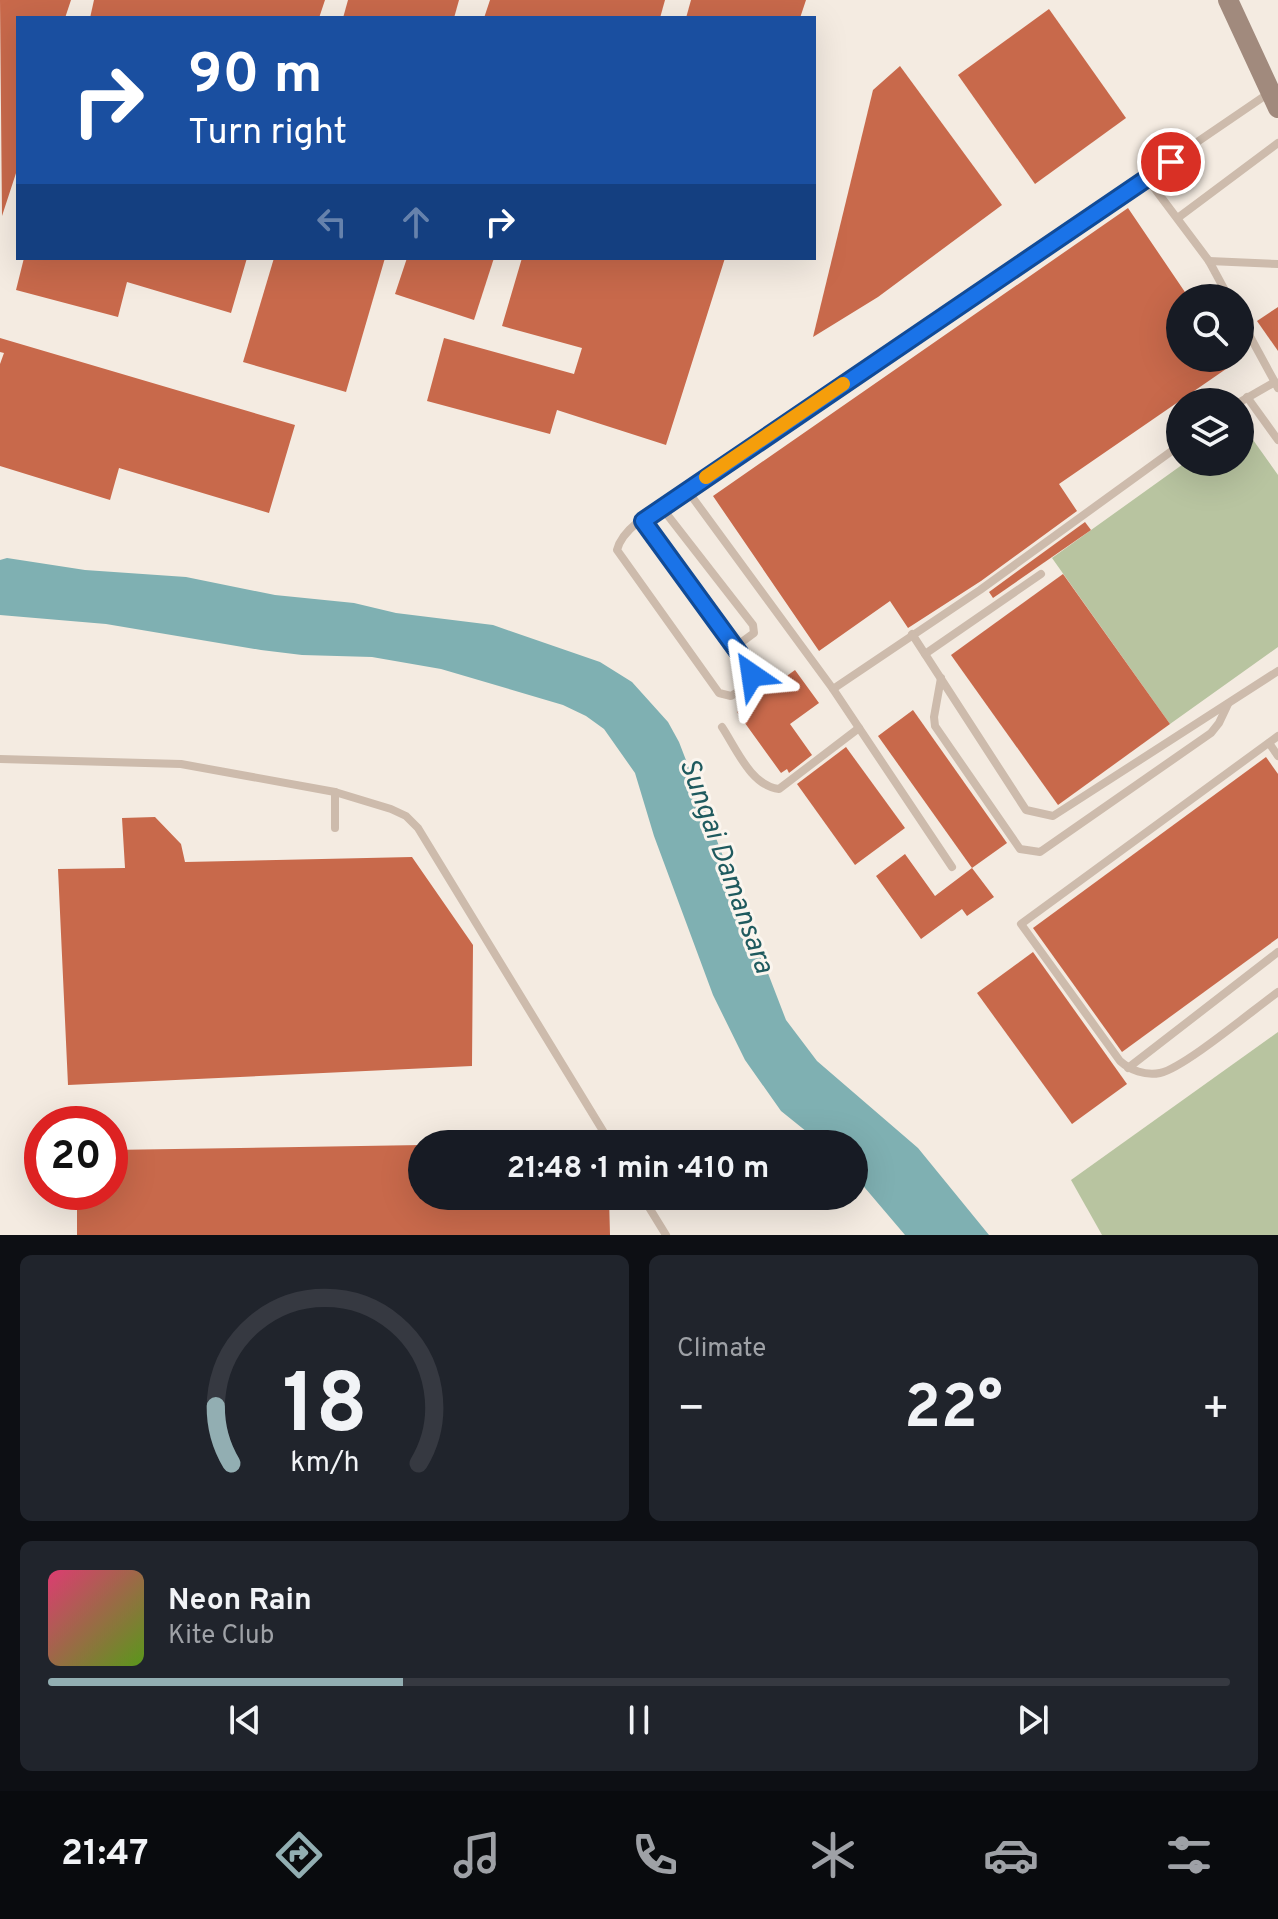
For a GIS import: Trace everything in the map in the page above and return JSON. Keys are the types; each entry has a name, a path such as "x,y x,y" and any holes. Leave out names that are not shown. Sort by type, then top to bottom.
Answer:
{"main road":[{"path":"1228,0 1274,100"}],"lane":[{"path":"643,521 752,675 741,691 723,696 617,550 619,540 643,521 687,490 1146,177 1274,100"},
{"path":"1179,217 1278,143"},
{"path":"1146,177 1179,217 1221,284"},
{"path":"1209,261 1278,264"},
{"path":"1254,344 1276,385 1254,395"},
{"path":"1254,411 1278,440"},
{"path":"833,689 980,590 1166,455"},
{"path":"687,490 833,689 952,867"},
{"path":"662,508 753,625 754,633 735,647"},
{"path":"925,654 1041,574"},
{"path":"912,634 1026,810 1053,816 1278,671"},
{"path":"941,678 935,726 1020,849 1031,853 1040,852 1211,733 1228,703"},
{"path":"722,727 756,778 767,788 779,789 859,728"},
{"path":"1278,736 1021,924 1115,1054 1128,1068 1144,1073 1161,1073 1186,1059 1278,992"},
{"path":"1269,743 1278,756"},
{"path":"0,759 181,764 335,792 406,816 418,828 602,1130"},
{"path":"335,792 335,828"},
{"path":"1128,1068 1278,952"},
{"path":"651,1210 666,1235"}],"green space":[{"path":"1254,441 1278,475 1278,647 1170,724 1052,558 1166,476 1254,476"},
{"path":"1278,1032 1278,1235 1102,1235 1071,1180"}],"water":[{"path":"7,558 85,570 186,577 275,595 354,603 396,613 493,625 600,662 632,682 668,722 679,742 786,1020 817,1061 918,1148 989,1235 905,1235 868,1191 868,1130 805,1130 781,1111 745,1060 713,995 654,836 635,773 604,729 586,716 563,705 441,669 372,657 302,655 106,624 0,615 0,560"}],"building":[{"path":"0,0 71,0 66,16 16,16 16,173 2,216"},
{"path":"94,0 325,0 320,16 90,16"},
{"path":"348,0 459,0 455,16 344,16"},
{"path":"490,0 665,0 661,16 485,16"},
{"path":"691,0 806,0 801,16 687,16"},
{"path":"1049,9 1126,118 1035,184 958,75"},
{"path":"900,66 1002,205 878,297 813,337 873,90"},
{"path":"1128,208 1180,284 1166,284 1166,372 1222,372 1198,388 1166,388 1166,410 1059,484 1077,511 981,581 908,628 890,601 819,651 713,496"},
{"path":"24,260 246,260 231,313 127,282 118,317 16,290"},
{"path":"273,260 384,260 346,392 243,362"},
{"path":"406,260 493,260 474,320 395,294"},
{"path":"521,260 724,260 666,445 557,410 550,434 427,401 444,338 574,374 582,348 502,326"},
{"path":"1278,307 1278,351 1257,321"},
{"path":"0,338 295,425 269,513 119,468 110,500 0,466 0,364 4,353 0,352"},
{"path":"1085,522 1091,530 993,598 989,592"},
{"path":"1063,574 1170,724 1058,805 951,655"},
{"path":"795,670 819,703 790,724 812,755 789,773 787,769 781,773 737,712"},
{"path":"913,710 1007,843 972,868 878,736"},
{"path":"846,747 905,828 855,865 797,784"},
{"path":"1266,757 1278,774 1278,938 1122,1052 1033,928"},
{"path":"155,817 181,844 185,862 412,857 473,945 472,1066 68,1085 58,869 125,868 122,818"},
{"path":"905,854 935,896 972,868 994,897 967,916 962,909 921,939 876,876"},
{"path":"1033,952 1127,1084 1072,1124 977,993"},
{"path":"408,1145 408,1210 609,1210 610,1235 77,1235 77,1210 128,1210 128,1150"}],"slow traffic":[{"path":"706,477 843,384"}],"route":[{"path":"752,675 750,668 643,521 1171,162"}],"water label":[{"name":"Sungai Damansara","path":"728,865"}]}
